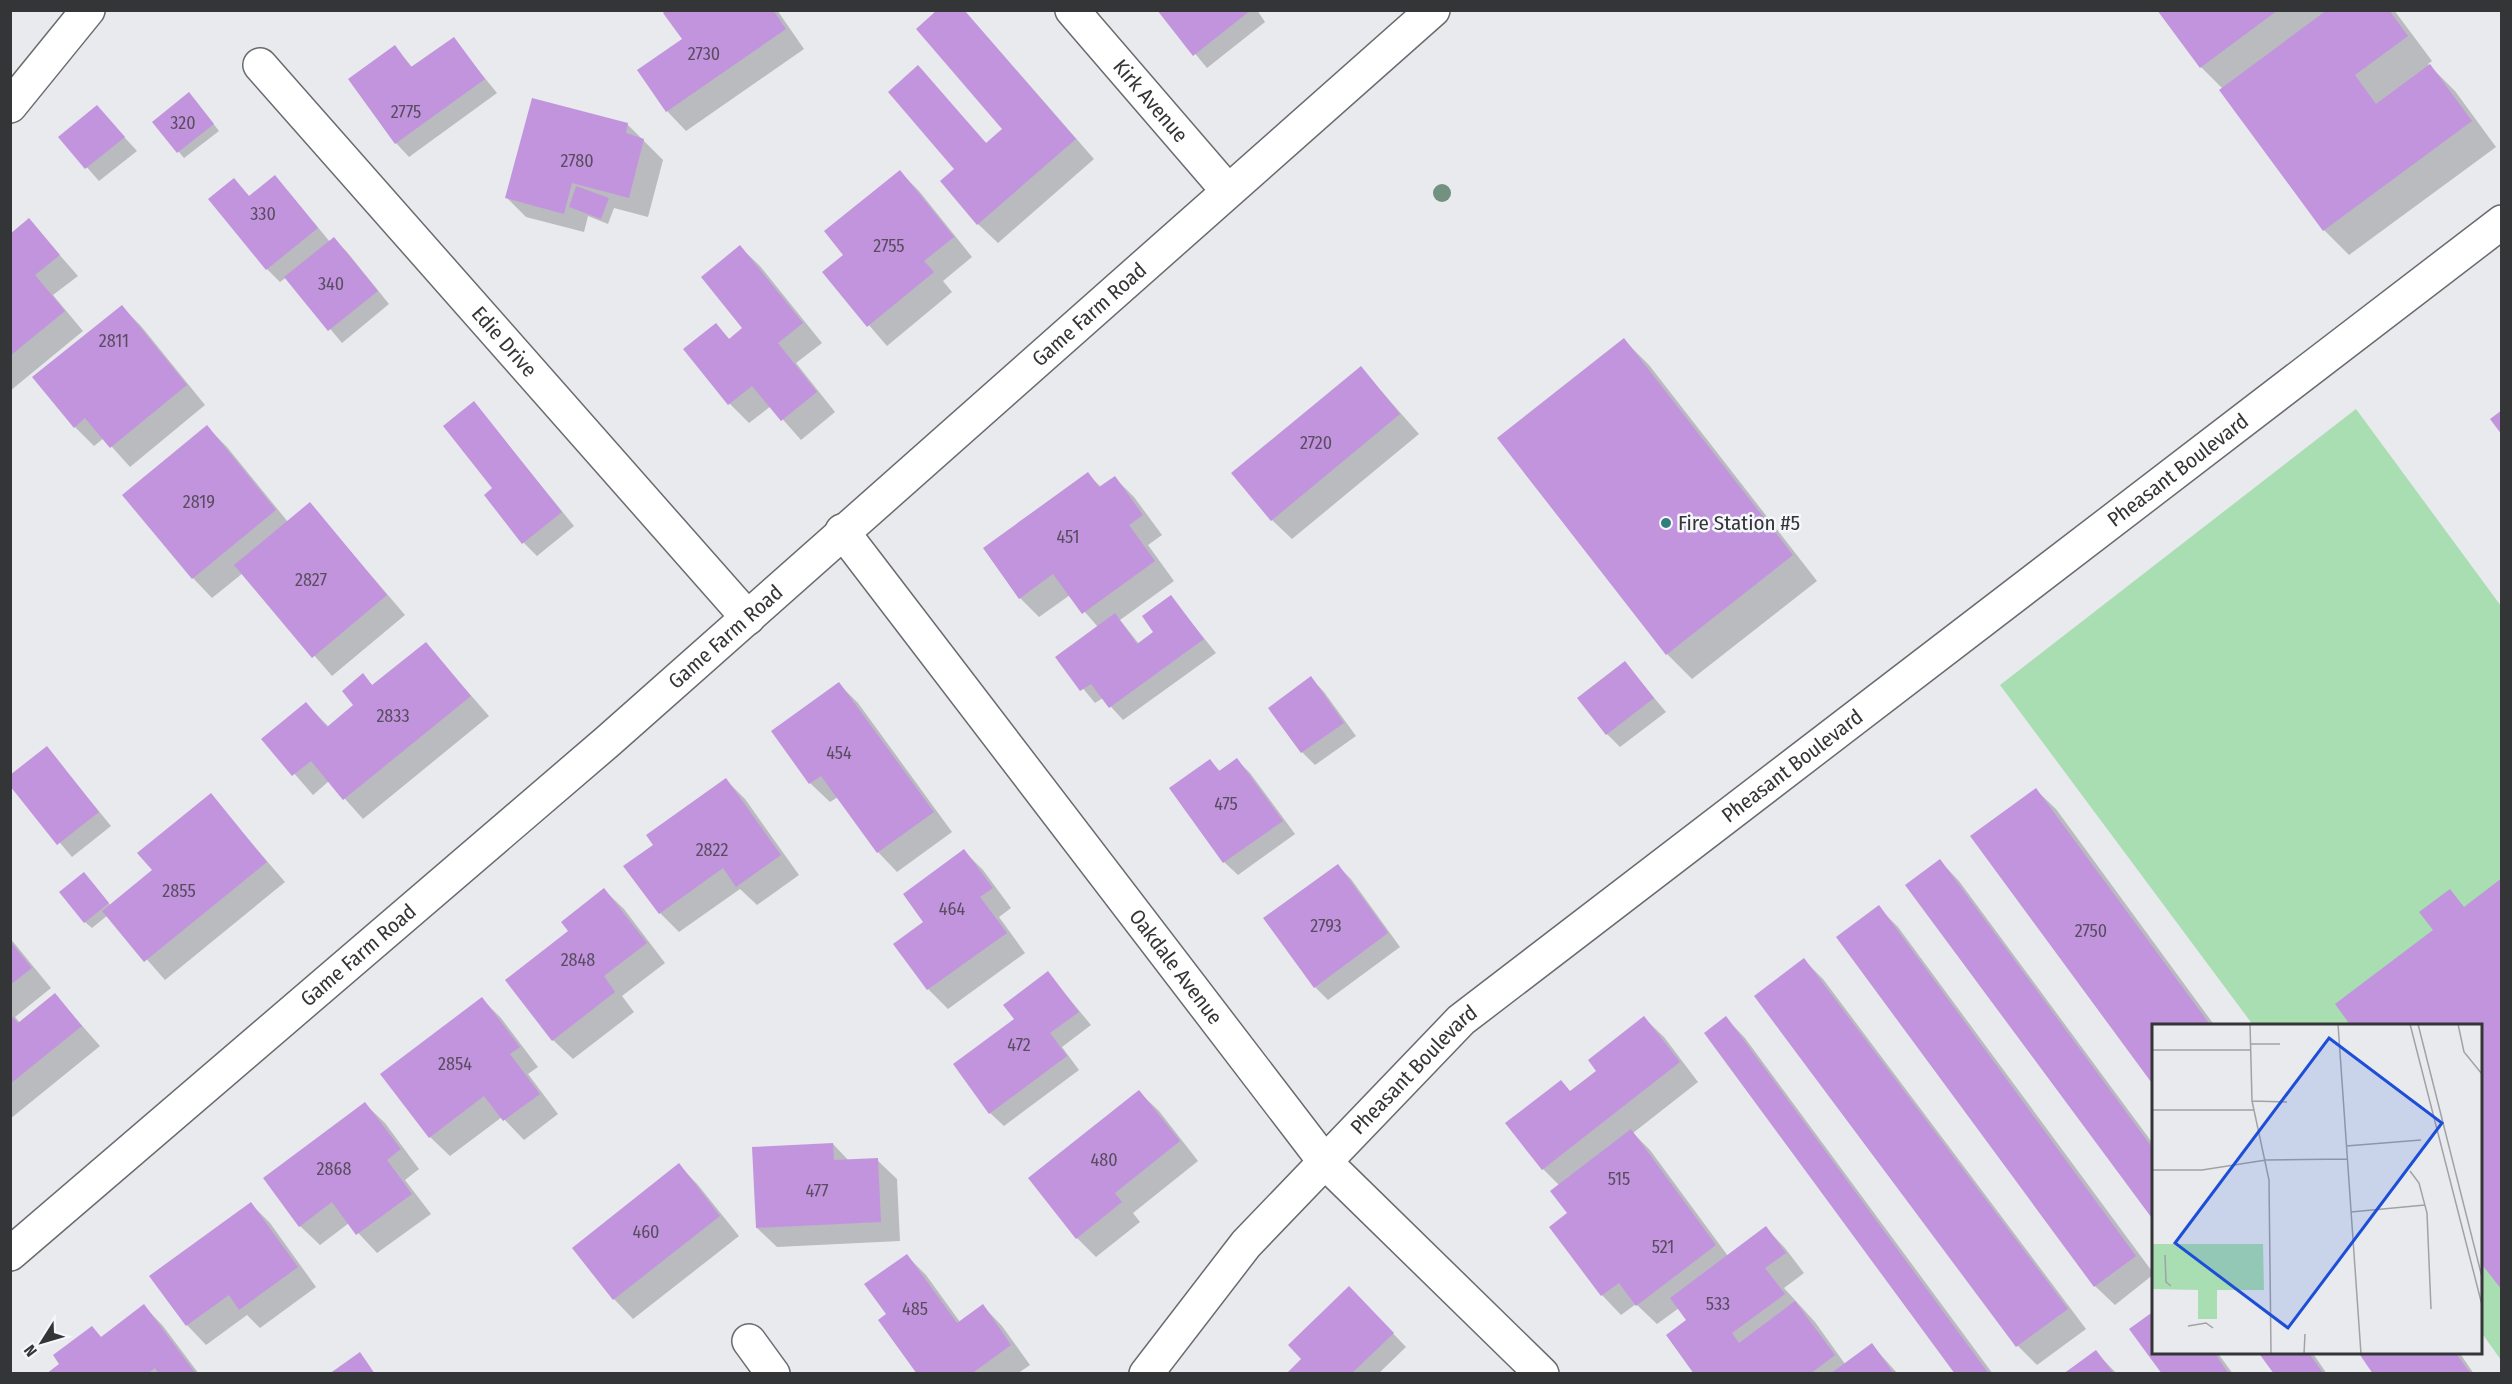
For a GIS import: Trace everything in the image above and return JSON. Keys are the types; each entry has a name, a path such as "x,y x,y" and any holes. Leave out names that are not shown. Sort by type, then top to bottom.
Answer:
{"street":[{"path":"10,106 87,10"},
{"name":"Kirk Avenue","path":"1072,10 1228,191"},
{"name":"Game Farm Road","path":"10,1254 748,618 842,531 1433,10"},
{"name":"Edie Drive","path":"260,65 748,618"},
{"name":"Pheasant Boulevard","path":"1146,1374 1246,1244 1461,1020 2502,222"},
{"name":"Oakdale Avenue","path":"842,531 1325,1162 1542,1374"},
{"path":"749,1341 773,1374"}],"green space":[{"path":"2356,409 2501,606 2501,1360 2482,1333 2482,1024 2252,1024 2000,685"}],"building":[{"path":"666,10 773,10 786,29 666,112 637,70 682,39 663,13"},
{"path":"937,10 964,10 1076,139 977,225 940,181 954,169 888,92 918,65 986,143 1002,129 916,29"},
{"path":"1157,10 1251,10 1193,56"},
{"path":"2157,10 2278,10 2200,68"},
{"path":"2327,10 2389,10 2408,36 2355,75 2376,104 2430,64 2472,121 2323,231 2219,90"},
{"path":"454,37 485,79 395,144 348,79 395,45 411,67"},
{"path":"189,92 214,124 177,153 152,122"},
{"path":"532,98 628,123 626,133 644,139 629,198 572,183 564,214 505,198"},
{"path":"97,105 125,137 85,169 58,137"},
{"path":"900,170 954,237 924,261 934,272 867,327 822,272 843,255 824,231"},
{"path":"275,175 318,228 266,270 208,199 234,178 249,196"},
{"path":"576,186 609,198 601,219 569,207"},
{"path":"29,218 60,255 35,275 65,311 10,356 10,234"},
{"path":"334,237 378,291 328,331 284,277"},
{"path":"740,245 803,323 778,343 817,392 781,421 752,386 728,405 683,349 716,323 729,339 742,328 701,277"},
{"path":"122,305 187,385 110,448 85,418 74,428 32,377"},
{"name":"Fire Station #5","path":"1624,338 1793,555 1666,655 1497,438"},
{"path":"1361,366 1400,414 1271,521 1231,473"},
{"path":"474,401 562,512 522,544 484,495 492,488 443,426"},
{"path":"2502,410 2502,435 2490,419"},
{"path":"207,425 276,510 192,579 122,495"},
{"path":"1088,472 1099,487 1115,476 1143,515 1129,525 1155,561 1082,614 1053,574 1019,599 983,548"},
{"path":"310,502 387,595 312,658 234,565"},
{"path":"1171,595 1204,639 1109,708 1091,684 1080,691 1055,657 1115,613 1137,644 1153,632 1142,616"},
{"path":"426,642 471,696 343,800 311,761 292,776 261,739 306,702 327,727 353,705 342,691 363,673 372,685"},
{"path":"1625,661 1654,698 1606,735 1577,698"},
{"path":"1311,676 1344,723 1301,753 1268,708"},
{"path":"839,682 934,812 877,853 821,776 809,784 771,731"},
{"path":"47,746 99,812 57,845 10,786 10,775"},
{"path":"1237,758 1283,821 1223,863 1169,788 1210,759 1219,771"},
{"path":"726,778 781,855 736,887 723,868 659,914 623,866 653,845 646,835"},
{"path":"2036,788 2210,1024 2152,1024 2152,1083 1970,836"},
{"path":"211,793 267,862 144,962 102,911 152,870 137,853"},
{"path":"964,849 993,888 980,897 1007,933 927,990 893,944 923,922 903,894"},
{"path":"1940,859 2152,1147 2152,1218 1905,885"},
{"path":"1338,864 1388,933 1314,988 1263,918"},
{"path":"84,872 109,903 84,923 59,892"},
{"path":"2502,878 2502,1290 2482,1265 2482,1024 2350,1024 2335,1004 2433,930 2419,912 2450,889 2464,907"},
{"path":"604,888 647,943 604,976 615,992 552,1041 505,980 568,931 561,922"},
{"path":"1879,905 2136,1256 2094,1287 1836,937"},
{"path":"10,941 32,968 10,985"},
{"path":"1804,958 2068,1309 2016,1347 1754,996"},
{"path":"1048,971 1079,1012 1050,1033 1067,1056 989,1114 953,1064 1014,1019 1003,1005"},
{"path":"55,993 82,1026 10,1084 10,1014 18,1023"},
{"path":"482,997 520,1047 510,1054 540,1094 503,1121 484,1096 429,1138 380,1074"},
{"path":"1644,1016 1680,1062 1542,1170 1505,1123 1561,1080 1570,1091 1596,1071 1588,1060"},
{"path":"1726,1016 1989,1374 1955,1374 1704,1033"},
{"path":"1139,1090 1180,1141 1115,1193 1122,1202 1076,1239 1028,1178"},
{"path":"365,1102 401,1149 387,1160 412,1194 356,1235 332,1202 299,1227 263,1178"},
{"path":"1631,1129 1716,1245 1636,1306 1619,1283 1601,1296 1549,1227 1567,1213 1550,1191"},
{"path":"833,1143 834,1160 878,1158 881,1222 756,1228 752,1147"},
{"path":"679,1163 720,1216 613,1300 572,1248"},
{"path":"251,1202 298,1267 239,1310 229,1295 186,1326 149,1276"},
{"path":"1766,1226 1786,1253 1765,1268 1785,1294 1732,1333 1739,1343 1795,1301 1835,1355 1810,1374 1694,1374 1666,1335 1686,1320 1670,1298"},
{"path":"907,1254 957,1323 983,1304 1011,1345 971,1374 917,1374 878,1320 886,1314 864,1284"},
{"path":"1349,1286 1394,1333 1351,1374 1286,1374 1301,1359 1288,1345"},
{"path":"144,1304 196,1374 159,1374 155,1368 147,1374 46,1374 59,1364 53,1355 92,1326 101,1337"},
{"path":"2152,1312 2152,1354 2215,1354 2229,1374 2162,1374 2129,1329"},
{"path":"1872,1343 1894,1374 1830,1374"},
{"path":"2096,1350 2114,1374 2063,1374"},
{"path":"360,1352 375,1374 329,1374"},
{"path":"2259,1354 2309,1354 2324,1374 2274,1374"},
{"path":"2359,1354 2456,1354 2471,1374 2373,1374"}],"place":[{"name":"Fire Station #5","path":"1666,523"}]}
